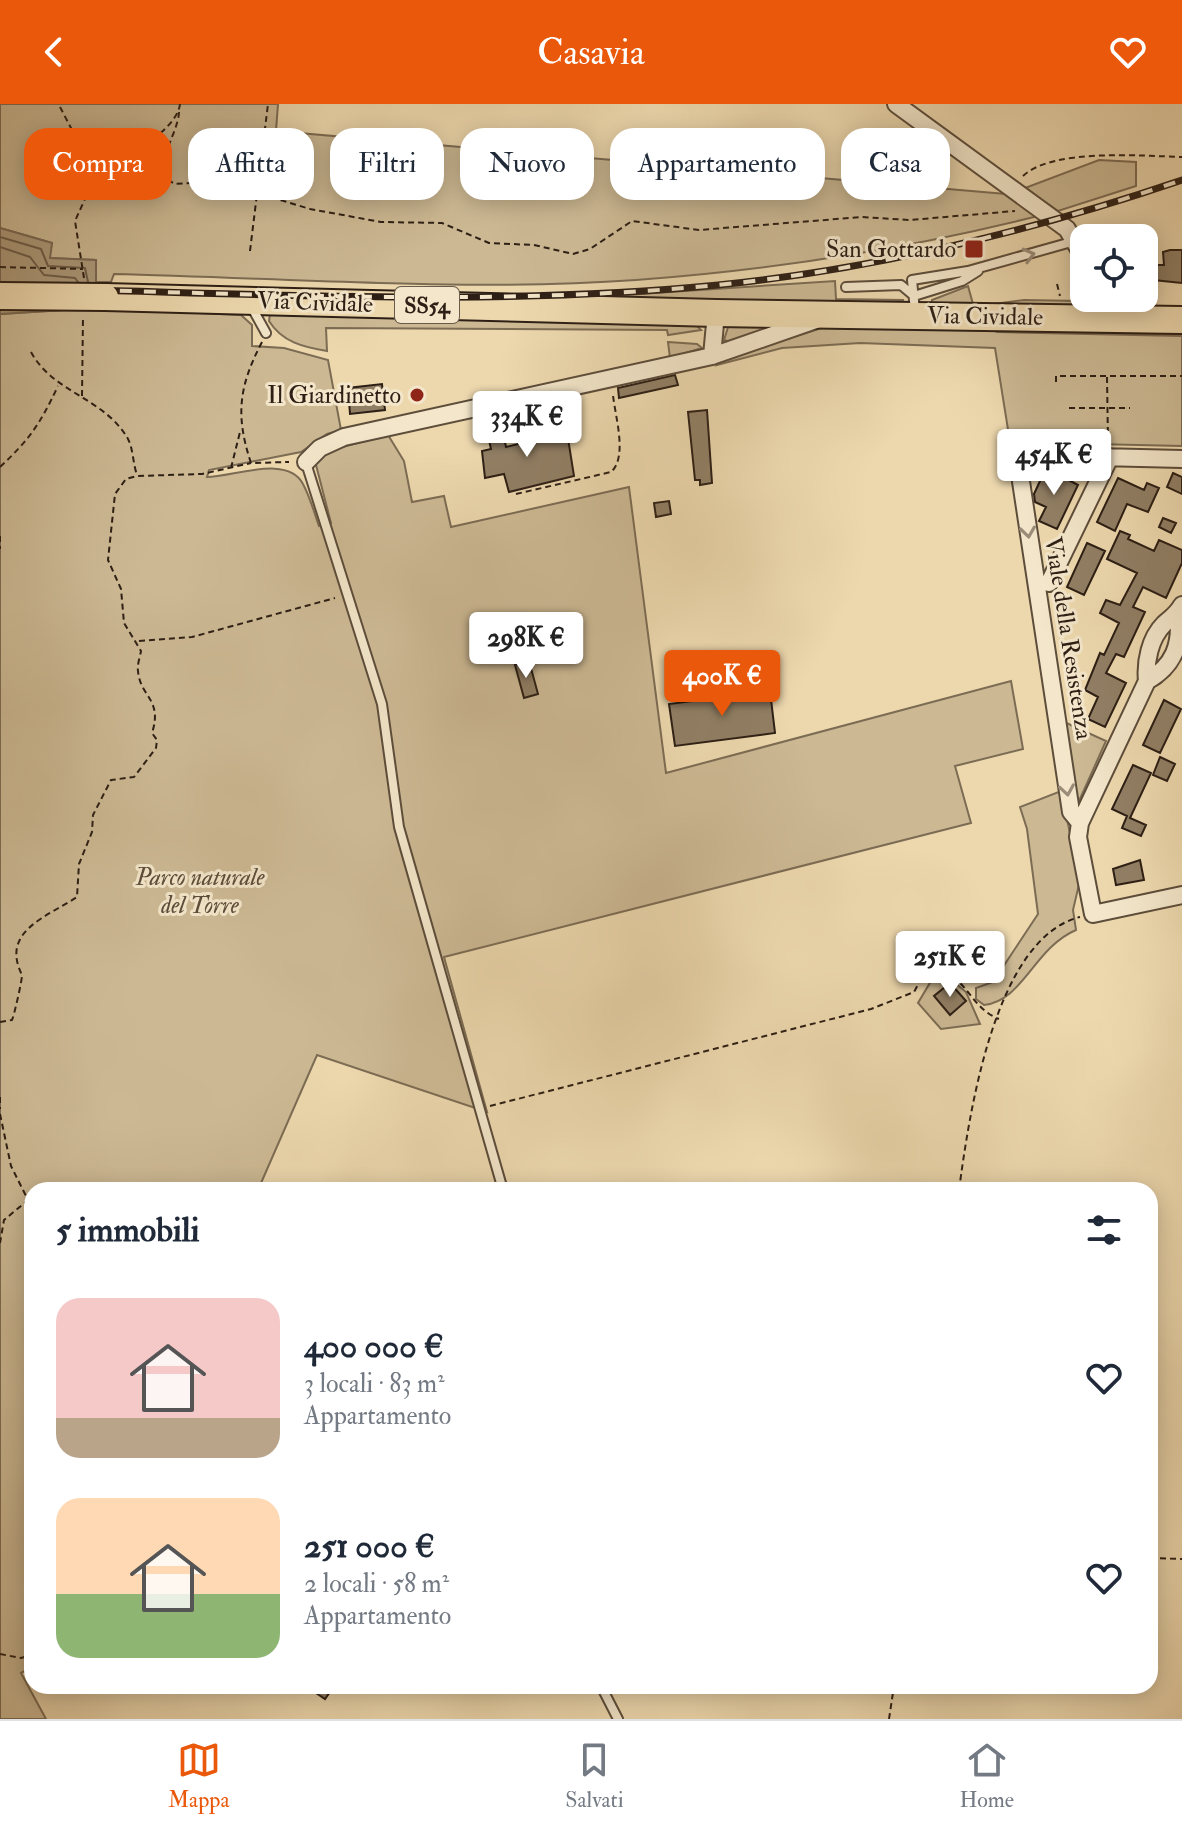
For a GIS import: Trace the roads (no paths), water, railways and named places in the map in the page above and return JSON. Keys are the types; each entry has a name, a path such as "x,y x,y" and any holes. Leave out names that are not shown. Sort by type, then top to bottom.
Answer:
{"main road":[{"name":"Via Cividale","path":"0,296 94,304 249,300 716,313 836,313 915,305 1070,308"},
{"name":"Via Cividale","path":"1121,312 1182,320"}],"street":[{"path":"896,104 1070,234"},
{"path":"712,361 716,313"},
{"name":"Via Cividale","path":"306,462 320,448 344,437 611,378 712,361 836,313"},
{"name":"Viale della Resistenza","path":"1080,823 1071,812 1017,455 1182,459"},
{"name":"Viale della Resistenza","path":"1049,583 1110,457"},
{"name":"Viale della Resistenza","path":"1180,609 1181,636 1165,671 1147,681 1080,823 1078,837 1093,914 1182,895"}],"lane":[{"path":"915,305 912,280 982,268 1070,242"},
{"path":"915,305 982,268"},
{"path":"846,287 901,285 915,305"},
{"path":"249,300 266,333"},
{"path":"306,462 382,704 399,827 501,1182"},
{"path":"605,1694 618,1719"}],"water":[{"path":"0,228 52,243 50,258 96,260 96,308 0,314"}],"waterway":[{"path":"997,331 1182,335"}],"railway":[{"path":"0,288 449,297 629,292 718,285 836,269 953,246 1068,216 1182,180"}],"place":[{"name":"San Gottardo","path":"974,249"},
{"name":"Il Giardinetto","path":"417,395"}],"park label":[{"name":"Parco naturale del Torre","path":"200,891"}]}
